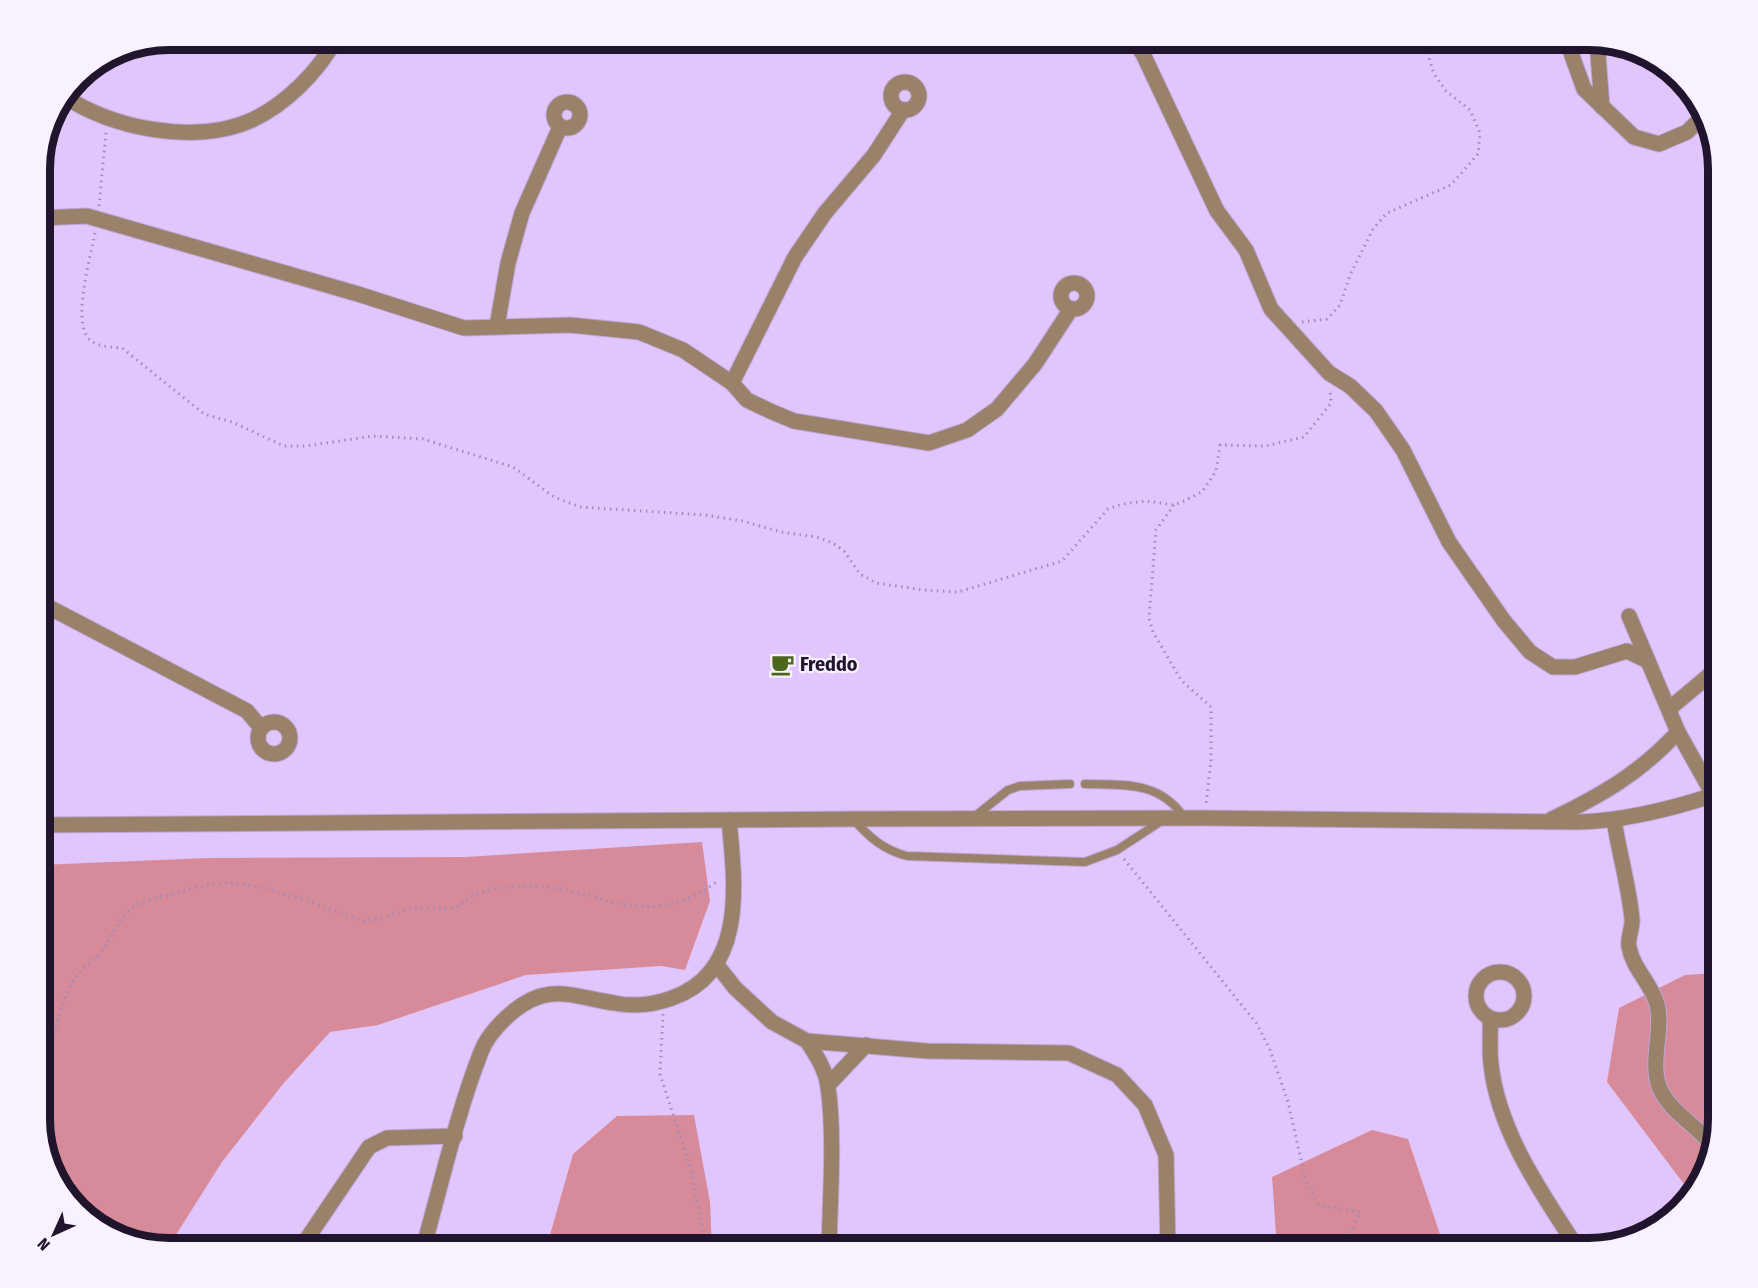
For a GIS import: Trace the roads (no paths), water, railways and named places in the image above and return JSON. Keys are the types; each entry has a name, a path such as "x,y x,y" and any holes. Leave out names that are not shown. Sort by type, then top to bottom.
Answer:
{"street":[{"path":"72,100 108,118 149,131 202,132 250,121 282,102 307,78 328,50"},
{"path":"1140,50 1217,212 1246,250 1271,309 1282,324 1329,373 1350,386 1376,411 1403,450 1449,542 1504,621 1530,652 1553,667 1575,667 1627,651 1648,661"},
{"path":"1570,50 1584,89 1634,137 1659,144 1687,132 1698,120"},
{"path":"1598,51 1602,107"},
{"path":"732,383 795,257 831,206 874,155 903,110"},
{"path":"497,326 517,230 535,180 560,127"},
{"path":"50,218 87,216 283,271 464,328 570,325 639,332 683,350 732,383 747,400 794,421 929,443 967,430 997,409 1035,364 1071,309"},
{"path":"50,608 247,711 261,728"},
{"path":"1629,616 1678,732 1708,784"},
{"path":"1669,709 1708,677"},
{"path":"1549,821 1622,783 1653,759 1678,732"},
{"path":"50,825 972,818 1578,822 1614,820 1708,802"},
{"path":"426,1238 482,1050 509,1015 540,994 575,994 616,1004 652,1005 691,992 709,977 717,965 733,916 735,878 729,820"},
{"path":"1614,820 1632,922 1628,944 1634,966 1646,982 1657,1005 1656,1057 1659,1088 1672,1110 1699,1128 1707,1138"},
{"path":"717,965 735,988 772,1022 807,1041 927,1052 1069,1053 1117,1075 1145,1105 1166,1155 1168,1238"},
{"path":"1490,1018 1491,1065 1507,1128 1548,1203 1571,1238"},
{"path":"807,1041 819,1059 828,1085 831,1182 829,1238"},
{"path":"828,1085 866,1045"},
{"path":"307,1238 369,1147 387,1138 455,1136"}],"lane":[{"path":"972,818 1008,790 1020,786 1070,784"},
{"path":"1085,784 1149,788 1175,804 1184,818"},
{"path":"853,819 870,837 888,851 907,856 1085,862 1117,850 1165,818"}],"place":[{"name":"Freddo","path":"782,664"}]}
